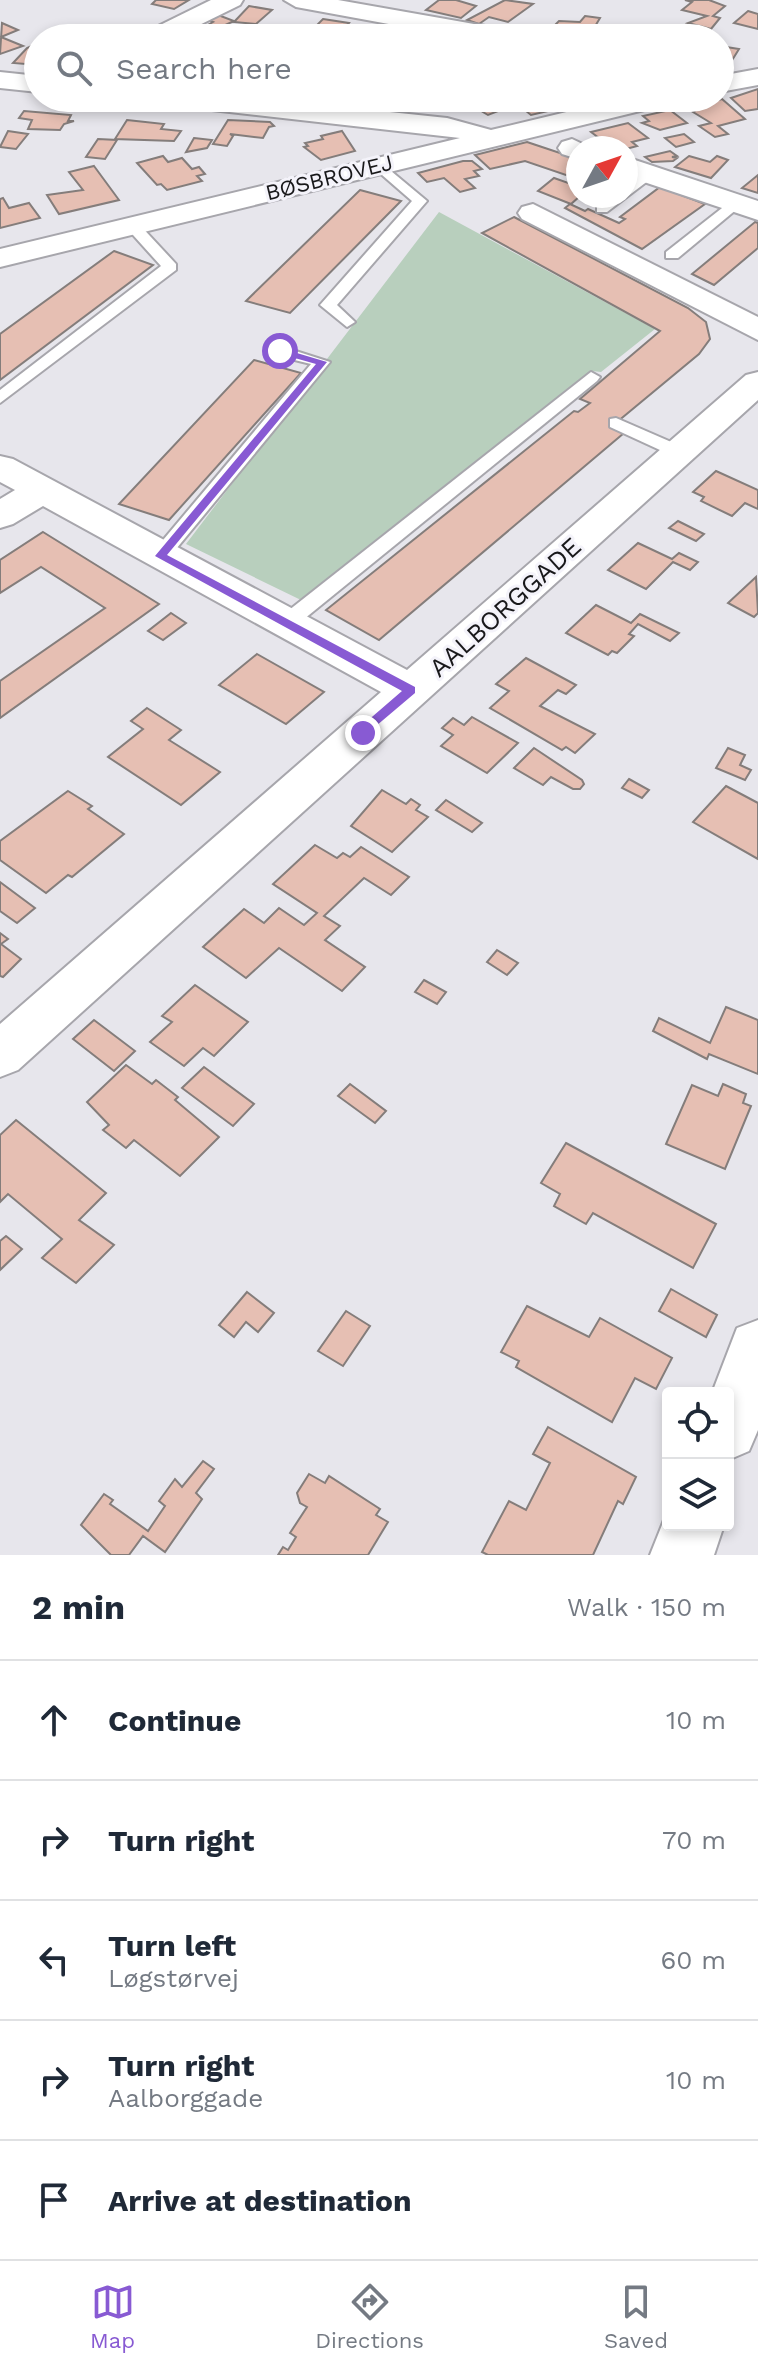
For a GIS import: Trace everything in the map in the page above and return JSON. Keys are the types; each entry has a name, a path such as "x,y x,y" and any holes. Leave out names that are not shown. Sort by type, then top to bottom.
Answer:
{"street":[{"path":"182,24 231,0"},
{"path":"296,0 430,24"},
{"path":"734,81 758,77"},
{"path":"0,80 24,83"},
{"path":"312,112 447,126 489,138"},
{"name":"BØSBROVEJ","path":"0,258 600,112"},
{"path":"638,170 747,208"},
{"path":"533,213 758,330"},
{"name":"AALBORGGADE","path":"0,1055 758,382"},
{"path":"0,467 411,690"},
{"path":"0,516 41,490"},
{"path":"734,1414 758,1348"},
{"path":"682,1555 691,1531"}],"lane":[{"path":"347,322 328,305 420,201 379,165"},
{"path":"672,255 747,208"},
{"path":"0,398 170,267 132,225"},
{"path":"160,556 322,362 280,351"},
{"path":"286,623 591,377"},
{"path":"563,399 583,408"},
{"path":"616,423 679,452"}],"green space":[{"path":"439,212 655,329 601,372 592,371 303,601 186,544"}],"building":[{"path":"156,0 189,0 174,9 152,4"},
{"path":"439,0 456,0 476,6 461,18 426,10"},
{"path":"505,0 533,4 508,22 489,17 479,24 467,20"},
{"path":"685,0 709,0 725,6 713,16 720,18 715,24 692,24 688,23 707,16 682,10 692,2"},
{"path":"249,6 272,10 256,24 234,22"},
{"path":"748,11 758,14 758,29 734,23"},
{"path":"218,15 234,21 210,24 213,22 208,20"},
{"path":"585,16 600,18 596,24 556,24 559,21 580,22"},
{"path":"323,19 349,23 348,24 318,24"},
{"path":"2,23 18,30 1,37"},
{"path":"1,37 23,46 0,54"},
{"path":"24,51 24,64 13,63"},
{"path":"758,89 758,109 745,111 734,97"},
{"path":"734,109 745,119 718,126 728,134 715,137 699,126 711,123 693,112 734,112"},
{"path":"24,111 71,115 68,121 74,121 64,124 60,130 28,129 32,120 19,118"},
{"path":"673,112 687,123 660,130 642,123 649,121 643,116"},
{"path":"127,120 164,124 161,129 181,131 174,141 115,139"},
{"path":"228,120 270,122 274,126 269,127 263,138 230,134 233,136 227,146 213,144"},
{"path":"628,123 648,138 638,140 638,136 596,136 591,132"},
{"path":"8,131 28,134 16,149 0,147"},
{"path":"342,131 355,151 321,160 304,147 308,146 305,143 323,139 321,136"},
{"path":"684,134 694,142 676,147 665,138"},
{"path":"194,138 212,140 207,148 186,152"},
{"path":"98,139 117,140 105,159 86,157"},
{"path":"527,142 566,155 566,175 525,161 490,169 475,155"},
{"path":"670,151 677,156 672,157 677,158 673,161 652,162 645,157"},
{"path":"163,156 168,162 182,158 192,169 199,167 205,174 197,176 202,181 167,190 161,184 157,185 137,163"},
{"path":"689,156 710,162 717,156 728,160 711,178 675,167"},
{"path":"472,161 482,169 474,171 479,176 465,179 475,188 460,192 444,178 427,182 418,173"},
{"path":"94,166 119,200 59,214 47,195 83,190 69,172"},
{"path":"758,175 758,193 742,188"},
{"path":"554,178 566,182 566,202 538,191"},
{"path":"660,187 705,204 642,249 565,208 588,209 619,223 625,219 620,217 632,208 638,208 638,204"},
{"path":"360,190 401,201 290,313 246,301"},
{"path":"3,198 9,208 29,203 40,218 0,228 0,199"},
{"path":"514,217 688,308 706,322 710,339 699,354 611,427 624,433 379,640 326,610 574,411 578,412 590,403 580,399 660,331 482,233"},
{"path":"755,222 758,223 758,248 714,285 692,274"},
{"path":"114,251 153,265 0,380 0,334"},
{"path":"254,360 301,373 169,520 119,504"},
{"path":"716,471 758,490 758,509 745,503 732,516 701,501 704,497 693,492"},
{"path":"678,521 704,534 696,541 669,528"},
{"path":"43,532 159,604 0,718 0,681 105,608 41,567 0,593 0,560"},
{"path":"638,543 672,559 679,553 698,562 690,570 673,562 646,589 608,570"},
{"path":"756,577 758,613 754,617 728,603"},
{"path":"596,605 631,623 640,614 679,633 670,641 638,624 629,634 634,636 617,653 612,651 608,655 566,633"},
{"path":"171,613 186,623 163,640 148,631"},
{"path":"257,654 324,692 286,724 219,685"},
{"path":"526,658 576,685 566,694 558,690 540,706 595,734 575,753 566,747 562,750 490,708 509,691 496,684"},
{"path":"147,708 181,730 169,740 220,772 181,805 108,757 143,729 131,721"},
{"path":"472,717 518,743 487,773 441,746 453,735 442,728 453,718 464,725"},
{"path":"534,748 582,780 584,784 580,789 573,789 551,777 543,785 514,768"},
{"path":"728,748 745,755 740,765 751,770 745,780 716,768"},
{"path":"629,779 649,790 642,798 622,788"},
{"path":"726,786 758,803 758,859 693,822"},
{"path":"382,790 406,804 411,799 420,805 416,810 428,817 392,852 351,826"},
{"path":"68,791 92,806 88,809 124,834 72,877 68,875 46,893 0,860 0,841"},
{"path":"446,800 482,823 472,832 436,810"},
{"path":"315,845 337,858 343,853 350,857 361,847 409,877 391,895 364,878 324,916 340,926 325,940 365,967 342,991 279,948 246,978 203,947 244,909 264,923 279,908 304,925 317,913 273,884"},
{"path":"0,882 35,908 17,923 0,911"},
{"path":"0,933 8,939 1,944 21,959 3,977 0,976"},
{"path":"497,950 518,963 507,975 487,962"},
{"path":"424,980 446,992 437,1004 415,992"},
{"path":"195,985 248,1022 214,1056 203,1048 184,1066 150,1042 172,1022 162,1016"},
{"path":"726,1007 758,1020 758,1074 709,1054 707,1059 653,1031 659,1018 710,1043"},
{"path":"94,1020 135,1051 114,1071 73,1039"},
{"path":"126,1065 152,1084 156,1080 178,1097 175,1100 219,1137 180,1176 134,1140 126,1148 103,1130 109,1125 87,1102"},
{"path":"204,1067 254,1104 233,1126 182,1088"},
{"path":"350,1084 386,1111 375,1123 338,1096"},
{"path":"723,1084 746,1094 743,1103 751,1106 725,1169 666,1144 692,1085 718,1096"},
{"path":"16,1120 106,1193 79,1220 114,1245 76,1283 42,1258 62,1239 8,1194 0,1202 0,1135"},
{"path":"566,1143 716,1224 693,1268 593,1213 586,1224 554,1206 560,1194 541,1183"},
{"path":"6,1236 22,1249 0,1270 0,1241"},
{"path":"671,1289 717,1315 706,1337 659,1311"},
{"path":"247,1292 274,1313 258,1332 246,1322 234,1337 219,1325"},
{"path":"527,1306 589,1337 600,1318 672,1358 656,1389 635,1378 612,1422 516,1367 519,1361 501,1352"},
{"path":"346,1311 370,1326 343,1366 318,1351"},
{"path":"548,1427 636,1477 623,1504 618,1501 593,1555 488,1555 482,1552 509,1501 526,1510 550,1463 533,1454"},
{"path":"203,1461 214,1469 196,1493 202,1499 165,1552 143,1536 129,1555 111,1555 81,1525 104,1494 113,1500 110,1504 148,1531 165,1506 159,1501 175,1479 182,1487"},
{"path":"309,1474 325,1483 329,1476 380,1509 376,1515 388,1522 368,1555 278,1555 283,1547 288,1550 296,1537 290,1533 307,1507 300,1503 297,1493"}],"route":[{"path":"280,351 322,362 160,556 411,690 363,733"}]}
